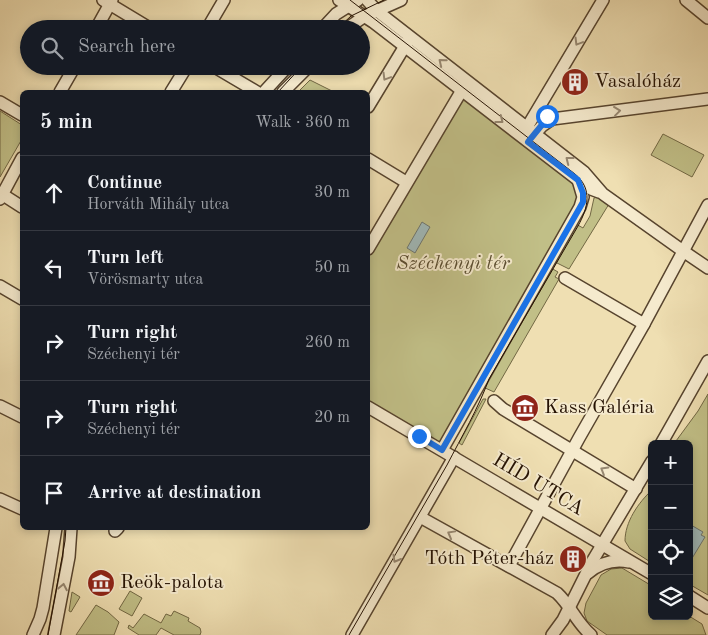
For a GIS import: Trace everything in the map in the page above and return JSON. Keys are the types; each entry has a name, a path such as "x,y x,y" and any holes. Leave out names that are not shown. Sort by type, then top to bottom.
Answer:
{"street":[{"path":"212,20 224,0"},
{"path":"330,20 344,3 358,0"},
{"path":"367,0 408,42 528,135 584,172 603,194 708,268"},
{"path":"359,20 401,0"},
{"path":"528,135 541,103 603,0"},
{"path":"686,0 708,18"},
{"path":"100,20 108,1 137,20"},
{"path":"344,3 408,42"},
{"path":"370,104 408,42"},
{"path":"61,90 70,75"},
{"path":"173,90 182,75"},
{"path":"228,75 254,90"},
{"path":"266,90 280,75"},
{"path":"285,90 300,75"},
{"path":"370,245 464,86"},
{"path":"528,135 547,120 708,99"},
{"path":"0,102 20,114"},
{"path":"541,103 542,112 552,119"},
{"path":"528,135 578,180 591,189 603,194"},
{"path":"370,160 406,182"},
{"path":"20,162 1,196 20,206"},
{"path":"442,450 580,207 583,197 578,180"},
{"path":"583,197 592,194 603,194"},
{"path":"509,566 708,205"},
{"path":"566,278 644,324"},
{"path":"0,286 20,298"},
{"path":"663,440 708,361"},
{"path":"696,383 708,370"},
{"path":"494,401 503,409 636,489"},
{"path":"0,406 20,416"},
{"path":"352,635 454,457 370,408"},
{"name":"HÍD UTCA","path":"454,457 648,572"},
{"path":"552,635 563,620 602,545 648,467"},
{"path":"0,499 20,508"},
{"path":"420,517 557,593 580,626 591,635"},
{"path":"33,635 43,608 56,530"},
{"path":"54,635 69,557 71,530"},
{"path":"586,576 604,564 623,561 633,563"},
{"path":"693,599 708,608"}],"green space":[{"path":"310,80 330,90 300,90"},
{"name":"Széchenyi tér","path":"461,90 578,180 583,193 442,450 370,403 370,246"},
{"path":"0,111 20,124 20,142 0,177"},
{"path":"663,134 704,155 692,177 651,155"},
{"path":"594,198 602,198 609,204 569,269 555,262 576,224 583,228 590,216"},
{"path":"551,268 558,272 555,277 559,279 494,392 483,387"},
{"path":"708,394 708,595 693,586 693,440 677,440"},
{"path":"483,399 486,399 462,445 459,443"},
{"path":"648,494 648,560 630,549 625,541 627,527 633,513"},
{"path":"622,568 648,584 648,620 693,620 693,618 702,624 706,635 607,635 587,621 584,613 586,603 601,575 611,569"},
{"path":"130,591 142,598 132,616 119,609"},
{"path":"72,592 80,597 71,612 69,611"},
{"path":"96,605 108,612 119,622 114,635 76,635"},
{"path":"174,611 189,618 188,621 200,628 200,635 174,635 161,628 156,635 139,635 128,628 129,625 133,628 144,614 161,623 166,614 171,616"}],"water":[{"path":"422,222 430,227 415,253 407,248"},
{"path":"693,526 703,532 701,535 705,537 693,557"}],"tram line":[{"path":"349,635 447,465 475,412 489,379 578,226 587,199 584,186 575,174 350,0"},
{"path":"347,20 384,0"},
{"path":"280,90 294,75"},
{"path":"48,635 66,530"}],"place":[{"name":"Vasalóház","path":"575,82"},
{"name":"Kass Galéria","path":"525,408"},
{"name":"Tóth Péter-ház","path":"573,559"},
{"name":"Reök-palota","path":"101,583"}],"route":[{"path":"419,436 442,450 583,202 583,193 578,180 528,142 547,120 552,119 547,116"}]}
